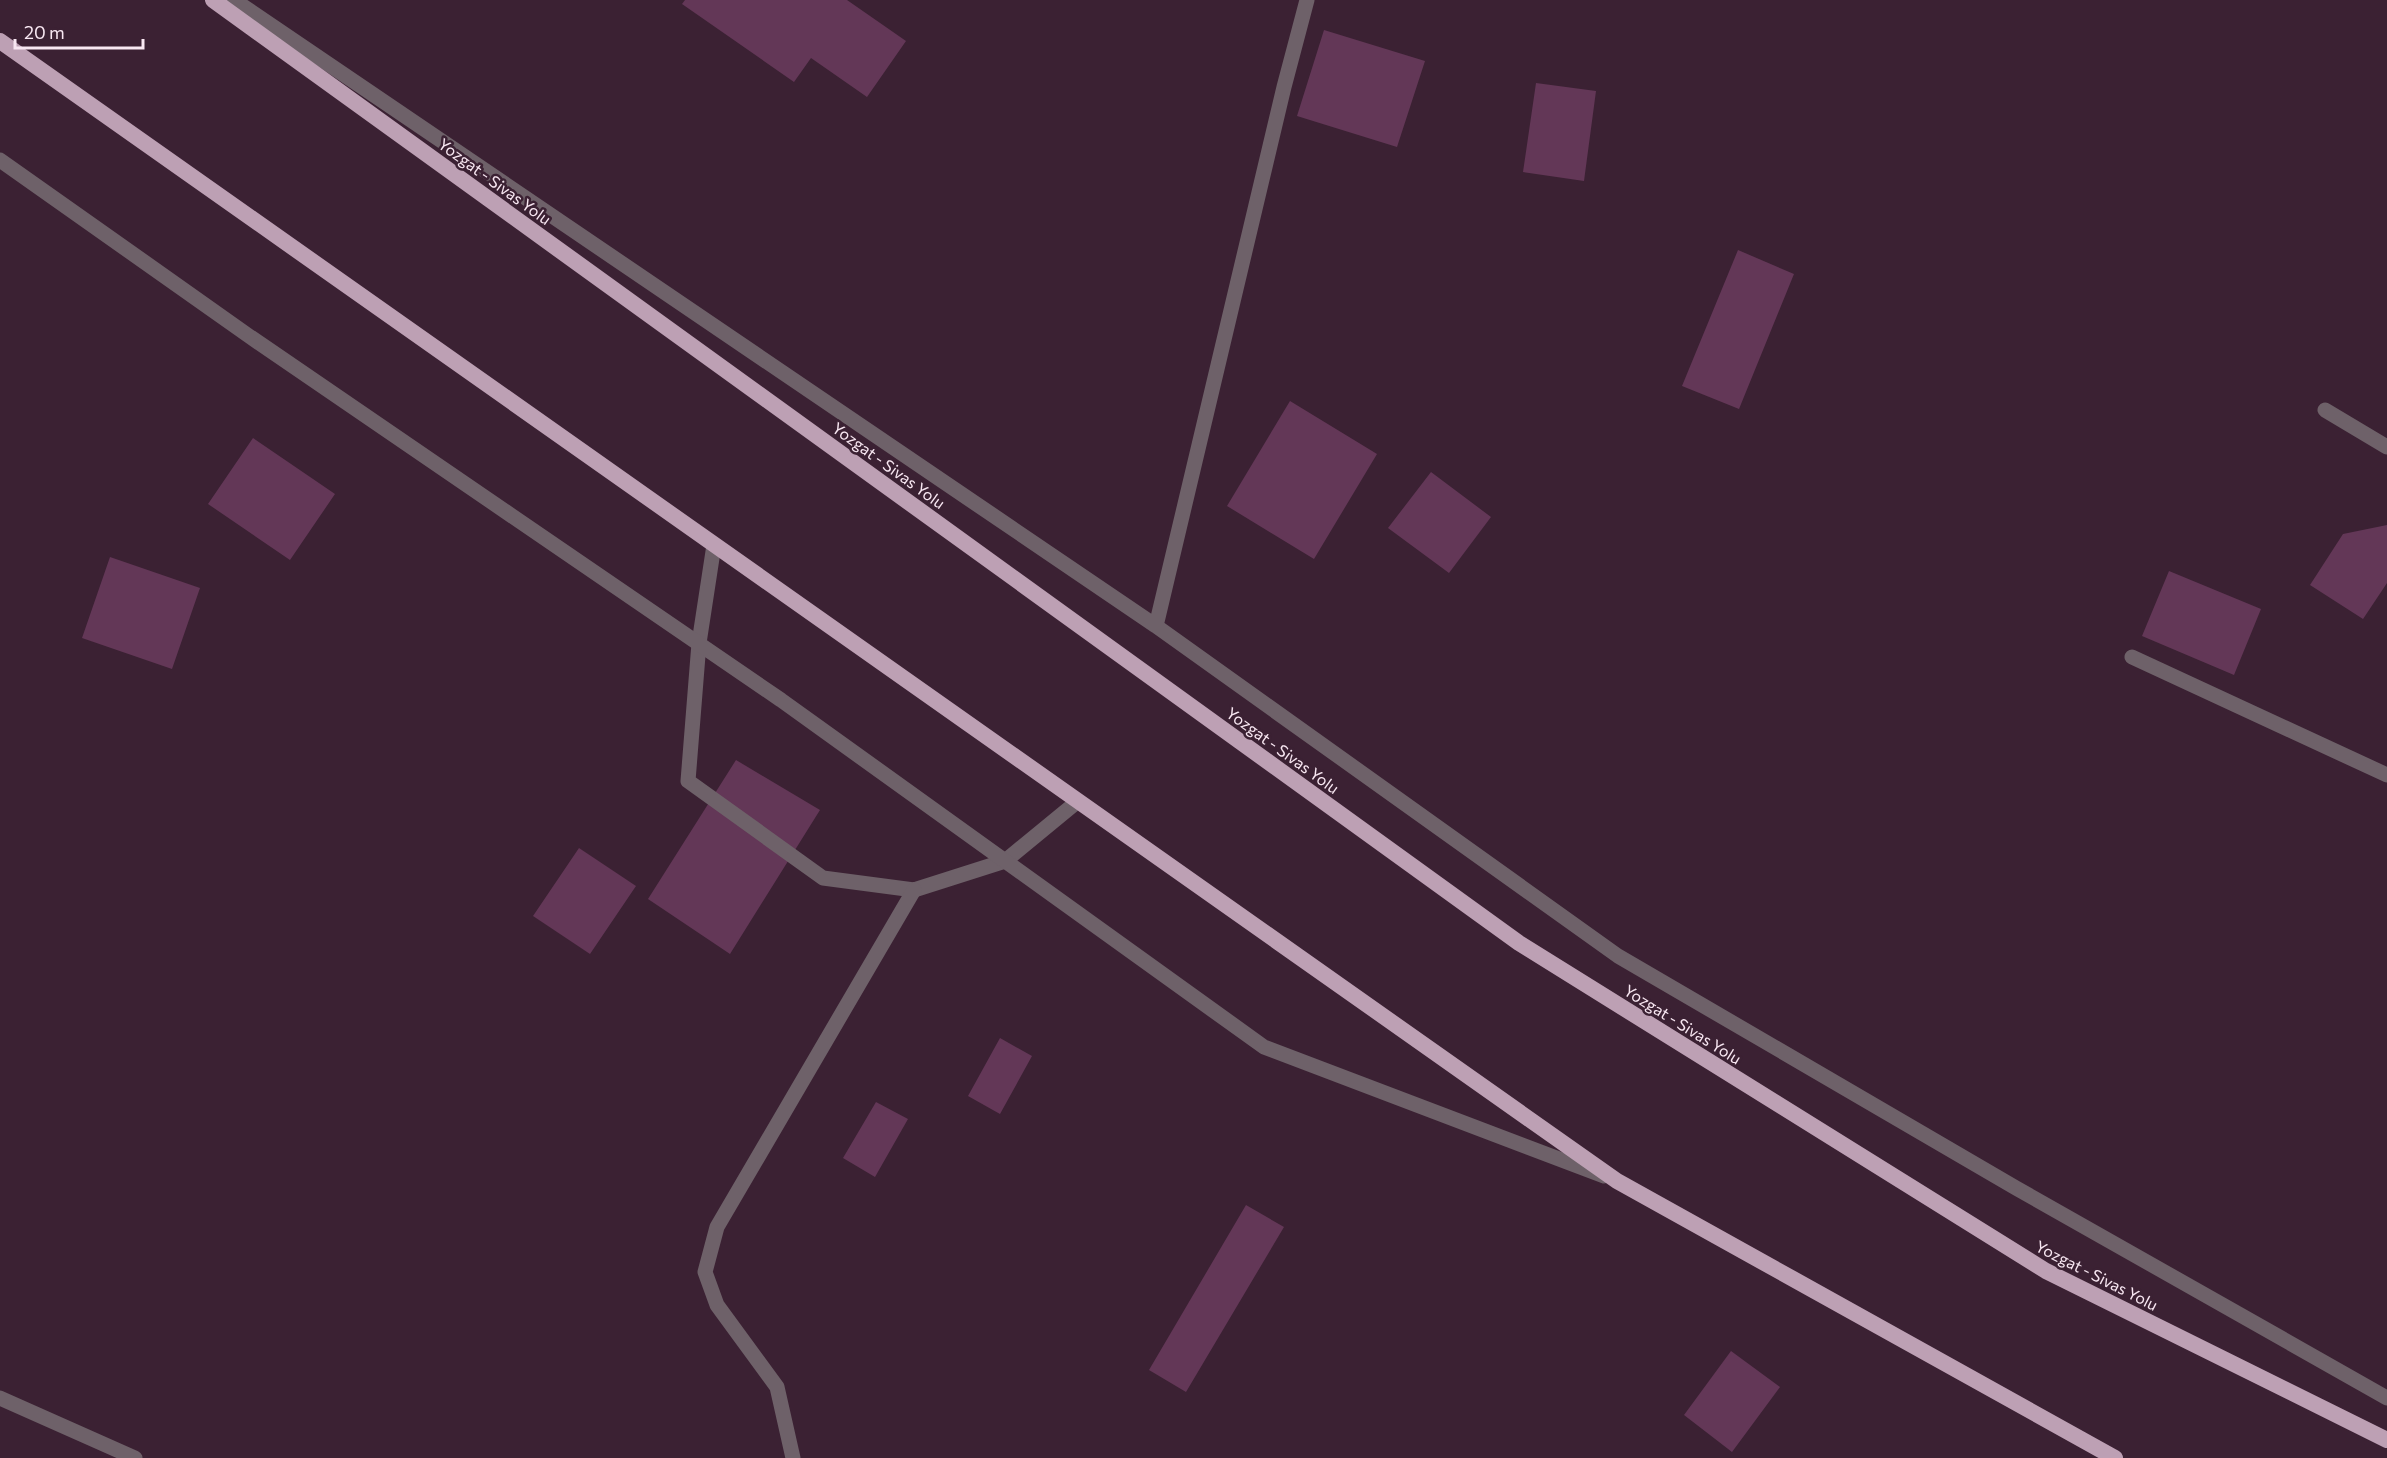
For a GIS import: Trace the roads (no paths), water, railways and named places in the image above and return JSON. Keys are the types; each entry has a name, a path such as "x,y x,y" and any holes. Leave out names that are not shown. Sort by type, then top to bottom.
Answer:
{"highway":[{"name":"Yozgat - Sivas Yolu","path":"213,0 1519,943 2046,1271 2387,1440"},
{"path":"0,41 1617,1181 2115,1458"}],"street":[{"path":"234,0 1156,626 1618,956 2016,1188 2387,1398"},
{"path":"1156,626 1284,87 1307,0"},
{"path":"0,160 259,343 699,643 1264,1047 1617,1181"},
{"path":"2325,410 2387,447"},
{"path":"714,544 699,643 688,781 823,878 914,890 1005,861 1078,801"},
{"path":"2132,657 2387,775"},
{"path":"793,1458 777,1387 717,1305 705,1272 717,1227 914,890"},
{"path":"0,1398 135,1458"}]}
